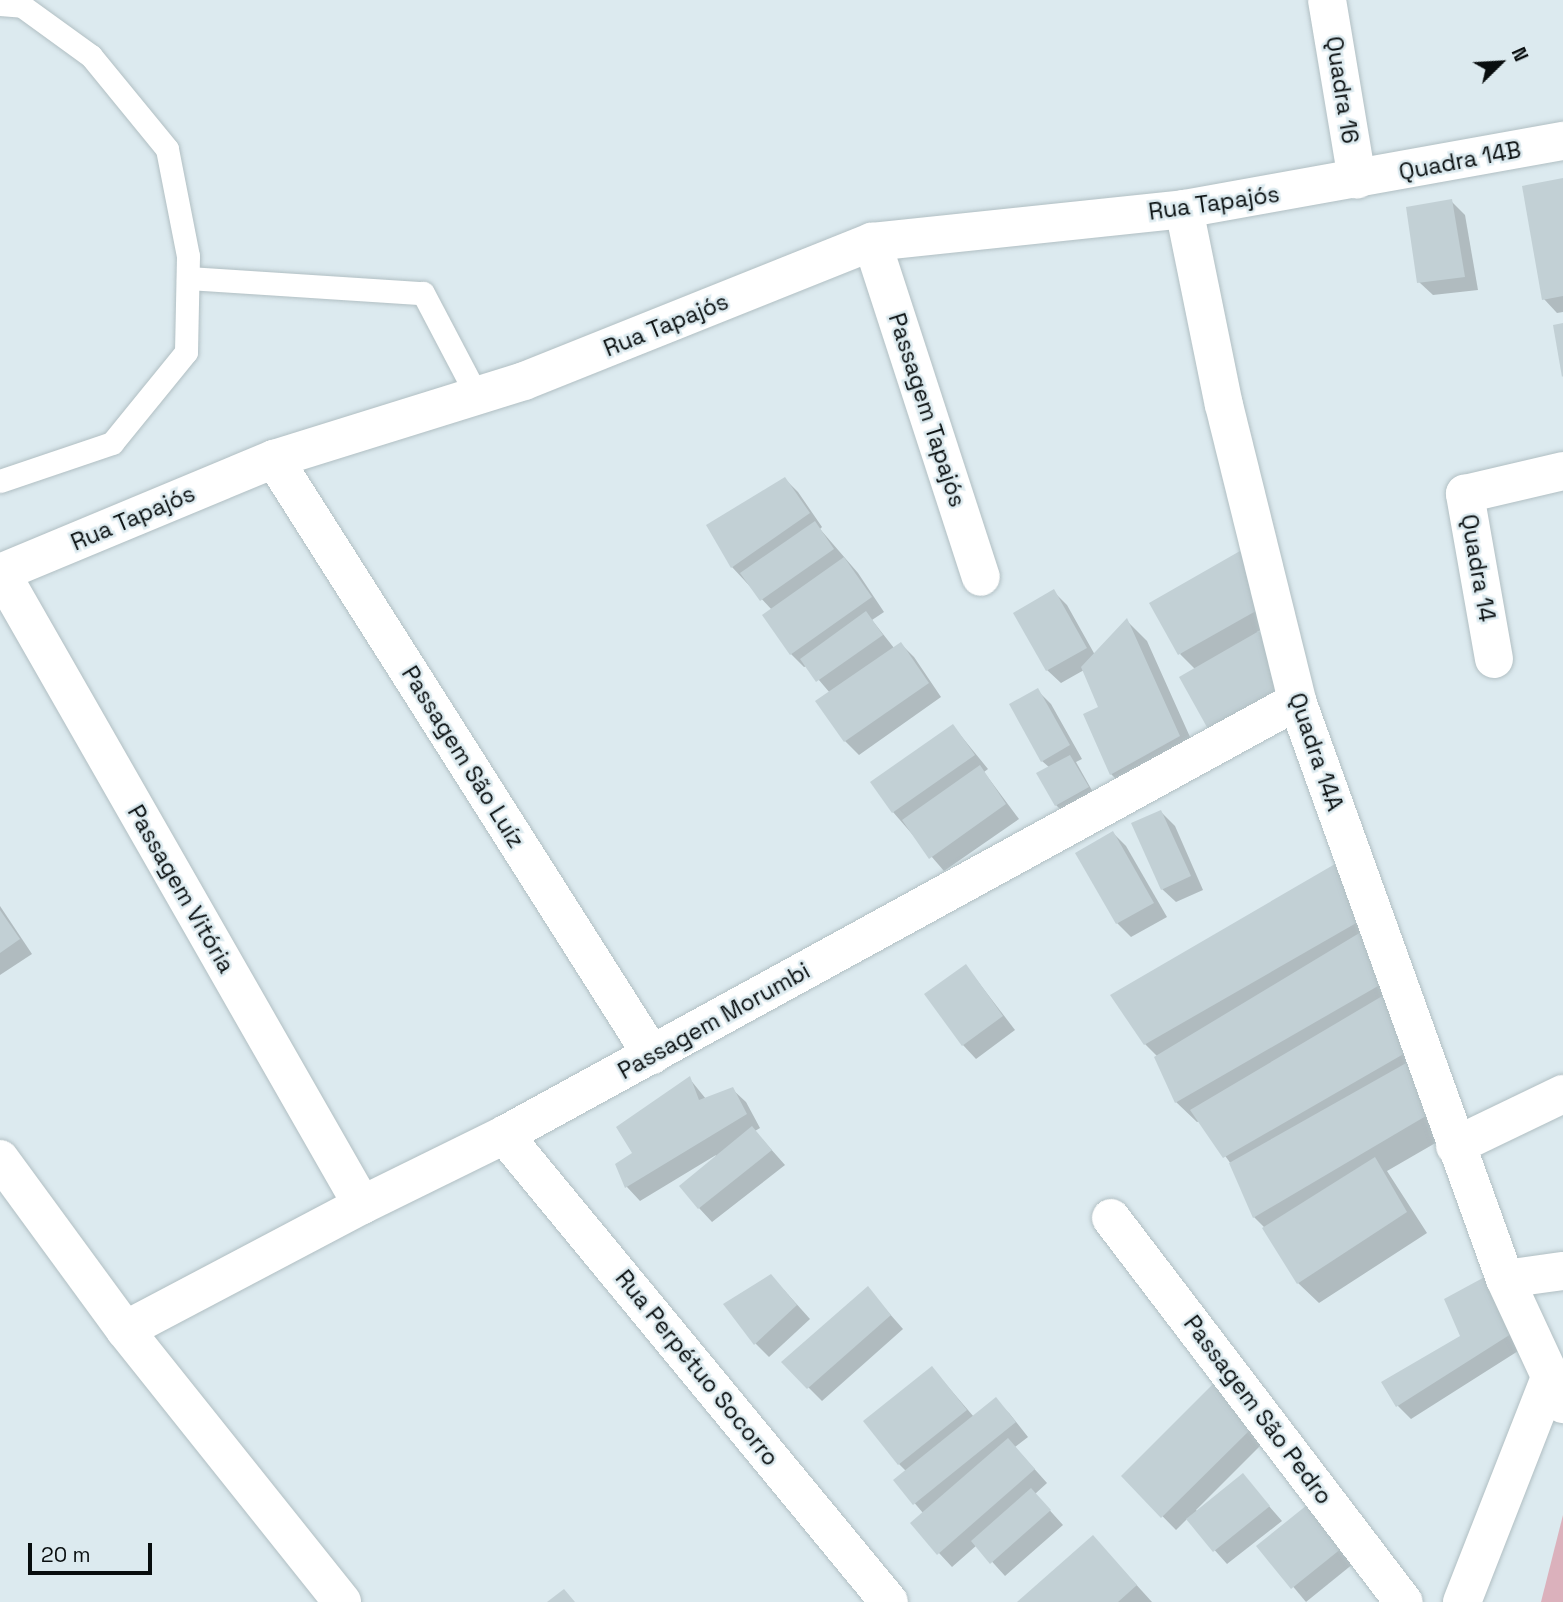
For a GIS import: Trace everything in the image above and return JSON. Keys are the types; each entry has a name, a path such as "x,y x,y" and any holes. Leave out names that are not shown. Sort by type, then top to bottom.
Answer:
{"street":[{"name":"Quadra 16","path":"1327,0 1357,180"},
{"name":"Quadra 14B","path":"1357,180 1563,141"},
{"name":"Rua Tapajós","path":"0,573 274,459 524,382 872,242 1184,209 1357,180"},
{"name":"Quadra 14A","path":"1184,209 1224,405 1297,701 1455,1146 1505,1279 1556,1391"},
{"name":"Passagem Tapajós","path":"872,242 981,577"},
{"name":"Passagem São Luíz","path":"274,459 652,1055"},
{"name":"Quadra 14","path":"1493,659 1465,494 1563,471"},
{"name":"Passagem Vitória","path":"0,573 362,1205"},
{"name":"Passagem Morumbi","path":"125,1330 362,1205 504,1135 1297,701"},
{"path":"1455,1146 1563,1094"},
{"name":"Rua Perpétuo Socorro","path":"504,1135 889,1602"},
{"path":"0,1159 125,1330 342,1602"},
{"name":"Passagem São Pedro","path":"1111,1218 1404,1602"},
{"path":"1505,1279 1563,1271"},
{"path":"1462,1602 1556,1391"}],"lane":[{"path":"0,4 22,6 91,56 167,149 188,256 186,352 112,443 0,481"},
{"path":"188,278 424,293 478,396"}],"shaded area":[{"path":"1563,1515 1563,1602 1541,1602"}],"building":[{"path":"1563,178 1563,296 1542,300 1522,186"},
{"path":"1452,199 1465,277 1417,283 1406,207"},
{"path":"1563,323 1563,376 1562,377 1553,325"},
{"path":"785,477 810,513 731,568 706,525"},
{"path":"815,521 834,549 760,601 740,573"},
{"path":"1240,551 1270,603 1178,655 1149,603"},
{"path":"844,557 872,597 790,655 762,615"},
{"path":"1054,589 1087,648 1046,671 1013,613"},
{"path":"866,611 883,635 816,682 800,659"},
{"path":"1127,618 1180,736 1110,775 1083,714 1098,707 1081,667"},
{"path":"1259,631 1288,684 1208,729 1179,677"},
{"path":"901,642 929,683 844,742 815,701"},
{"path":"1038,688 1070,745 1041,762 1009,704"},
{"path":"953,724 975,755 892,813 870,782"},
{"path":"1070,755 1089,787 1055,806 1036,773"},
{"path":"980,765 1006,804 929,859 902,820"},
{"path":"1161,810 1191,876 1161,890 1131,823"},
{"path":"1113,831 1154,903 1116,924 1075,853"},
{"path":"1335,864 1358,922 1144,1045 1110,995"},
{"path":"0,910 20,939 0,953"},
{"path":"1361,932 1385,982 1175,1103 1154,1057"},
{"path":"966,964 1003,1016 962,1046 924,994"},
{"path":"1384,995 1407,1052 1223,1158 1190,1110"},
{"path":"1408,1062 1431,1113 1253,1218 1229,1163"},
{"path":"690,1076 699,1100 733,1087 747,1114 625,1188 615,1164 632,1153 616,1127"},
{"path":"752,1126 772,1150 698,1209 679,1186"},
{"path":"1375,1157 1407,1212 1297,1284 1262,1228"},
{"path":"1492,1273 1522,1327 1396,1407 1381,1382 1460,1336 1444,1299"},
{"path":"771,1274 797,1305 754,1345 723,1304"},
{"path":"868,1286 891,1315 807,1389 781,1362"},
{"path":"932,1366 967,1410 898,1465 863,1421"},
{"path":"1215,1382 1256,1424 1161,1518 1121,1476"},
{"path":"996,1397 1016,1422 913,1505 893,1480"},
{"path":"1008,1438 1035,1469 937,1555 910,1523"},
{"path":"1243,1473 1270,1506 1213,1552 1186,1519"},
{"path":"1031,1488 1051,1510 990,1564 971,1541"},
{"path":"1317,1497 1352,1540 1291,1589 1256,1546"},
{"path":"1093,1535 1137,1585 1118,1602 1017,1602"},
{"path":"564,1589 575,1602 547,1602"}]}
